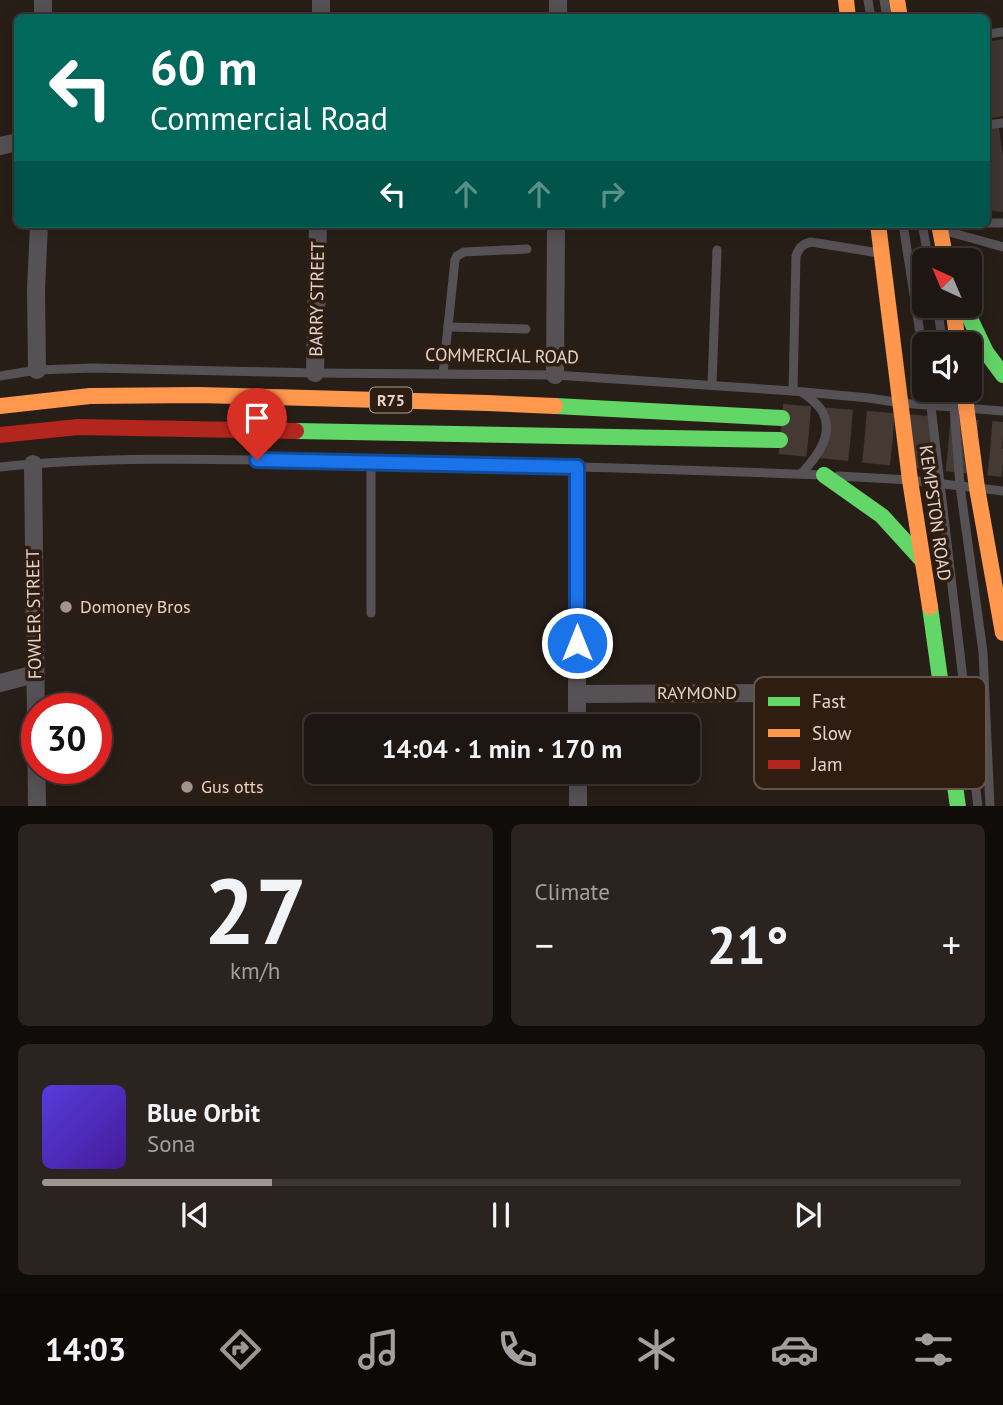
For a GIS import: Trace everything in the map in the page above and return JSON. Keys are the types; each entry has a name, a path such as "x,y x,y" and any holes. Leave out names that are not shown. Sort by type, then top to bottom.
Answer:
{"main road":[{"name":"KEMPSTON ROAD","path":"879,228 910,480 941,677"},
{"path":"939,228 943,248"},
{"path":"970,318 986,352 1003,374"},
{"name":"R75","path":"0,406 90,396 198,395 486,402 782,418"},
{"path":"961,402 1003,633"},
{"name":"R75","path":"0,435 78,427 780,440"},
{"path":"824,475 882,516 922,560"},
{"path":"990,560 1003,543"}],"street":[{"path":"37,370 38,228"},
{"name":"BARRY STREET","path":"315,373 318,228"},
{"path":"555,375 556,228"},
{"name":"FOWLER STREET","path":"33,464 37,806"},
{"path":"577,467 578,714"},
{"path":"0,683 35,674"},
{"name":"RAYMOND","path":"577,694 754,693"},
{"path":"578,784 578,806"}],"lane":[{"path":"904,228 920,332"},
{"path":"923,228 927,248"},
{"path":"942,228 1003,247"},
{"path":"801,474 818,454 827,427 820,408 797,391 796,256 805,243 811,242 882,253"},
{"path":"443,374 457,256 464,252 527,249"},
{"path":"712,385 717,250"},
{"path":"448,327 526,329"},
{"name":"COMMERCIAL ROAD","path":"0,376 37,370 93,368 555,375 797,391 901,404 1003,411"},
{"path":"931,402 962,677"},
{"path":"957,402 960,407 960,486 983,652 984,677"},
{"path":"0,467 131,460 257,460 577,467 824,475 910,480 1003,491"},
{"path":"371,463 371,613"},
{"path":"986,730 989,806"}],"building":[{"path":"1003,39 1003,116 990,118 990,41"},
{"path":"999,128 1003,157 1003,212 990,210 990,130"}],"tunnel":[{"path":"782,418 1003,436"},
{"path":"780,440 1003,463"}],"traffic: fast":[{"path":"970,318 986,352 1003,375"},
{"path":"555,406 782,418"},
{"path":"296,431 780,440"},
{"path":"824,475 882,516 922,560"},
{"path":"930,607 940,677"},
{"path":"955,789 958,806"}],"traffic: slow":[{"path":"846,0 848,14"},
{"path":"897,0 899,14"},
{"path":"878,228 910,480 930,607"},
{"path":"940,228 944,248"},
{"path":"955,318 956,332"},
{"path":"0,406 90,396 198,395 555,406"},
{"path":"966,402 977,488 1003,633"}],"traffic: jam":[{"path":"0,435 78,427 296,431"}],"place":[{"name":"Domoney Bros","path":"66,607"},
{"name":"Gus otts","path":"187,787"}],"route":[{"path":"257,460 577,467 577,643"}]}
